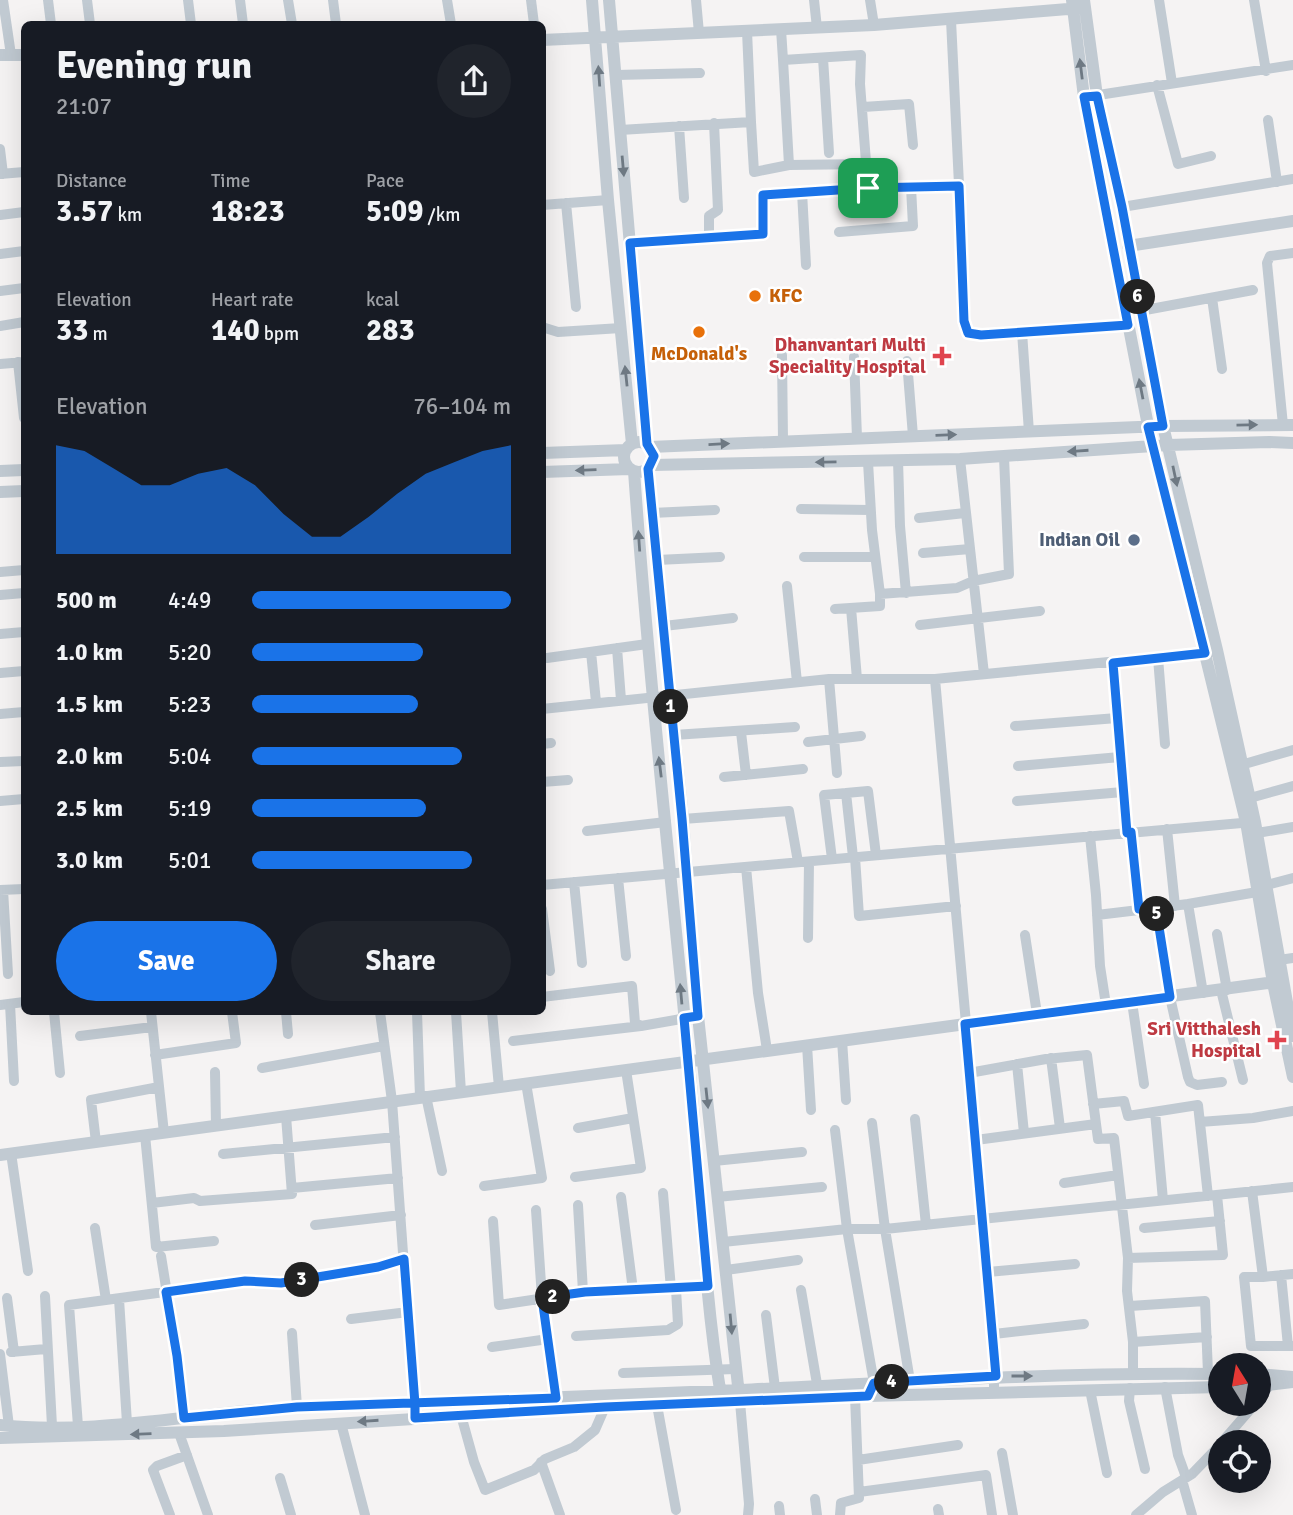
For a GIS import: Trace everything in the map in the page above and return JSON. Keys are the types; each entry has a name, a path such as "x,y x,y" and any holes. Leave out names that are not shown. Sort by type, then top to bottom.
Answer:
{"street":[{"path":"3,0 5,55"},
{"path":"48,0 51,21"},
{"path":"87,0 90,21"},
{"path":"188,0 191,21"},
{"path":"240,0 243,21"},
{"path":"288,0 292,21"},
{"path":"333,0 336,21"},
{"path":"447,0 450,21"},
{"path":"531,0 534,21"},
{"path":"592,0 621,328 629,447 624,460 631,470 651,697 689,1062 708,1286 722,1397"},
{"path":"609,0 648,446 654,456 650,467 652,513 698,1016 739,1396 748,1515"},
{"path":"696,0 699,33"},
{"path":"814,0 817,28"},
{"path":"870,0 874,25"},
{"path":"1159,0 1172,83"},
{"path":"1254,0 1266,71"},
{"path":"546,40 951,20 1078,4 1128,325 1152,446 1250,798 1252,826"},
{"path":"951,20 966,329 973,335 1128,325"},
{"path":"781,29 789,165"},
{"path":"747,31 754,172 789,165 867,164"},
{"path":"783,60 861,55 860,84 868,188"},
{"path":"823,58 829,153"},
{"path":"1091,96 1293,65"},
{"path":"616,75 701,73"},
{"path":"1157,85 1178,164 1210,156"},
{"path":"1091,96 1122,207 1163,426 1211,652 1252,826 1293,1077"},
{"path":"863,107 909,104 913,145"},
{"path":"1268,120 1277,182"},
{"path":"620,131 751,122"},
{"path":"709,238 709,216 718,210 714,123"},
{"path":"678,126 684,198"},
{"path":"0,149 1,174 21,172"},
{"path":"1122,207 1293,179"},
{"path":"630,243 763,234 763,195 868,188 959,186"},
{"path":"839,232 913,226 911,187"},
{"path":"802,192 806,265"},
{"path":"546,205 608,200"},
{"path":"566,203 576,307"},
{"path":"0,215 21,212"},
{"path":"1128,247 1293,221"},
{"path":"0,254 21,251"},
{"path":"546,453 648,446 1163,426 1288,425 1267,263 1270,256 1293,253"},
{"path":"0,291 21,288"},
{"path":"1140,311 1254,290"},
{"path":"1212,298 1222,369"},
{"path":"0,326 21,322"},
{"path":"546,328 558,332 621,328"},
{"path":"1022,332 1029,432"},
{"path":"782,355 783,441"},
{"path":"854,357 857,438"},
{"path":"907,361 913,436"},
{"path":"0,364 21,362"},
{"path":"546,472 960,459 1168,445 1293,443"},
{"path":"880,594 957,588 973,581 1009,574 1004,457"},
{"path":"960,459 984,674"},
{"path":"898,460 906,593"},
{"path":"835,610 880,606 867,462"},
{"path":"0,471 21,470"},
{"path":"0,492 21,491"},
{"path":"801,509 870,510"},
{"path":"652,513 715,510"},
{"path":"919,518 965,513"},
{"path":"923,553 970,549"},
{"path":"804,557 875,557"},
{"path":"657,560 720,558"},
{"path":"0,572 21,570"},
{"path":"787,586 797,682"},
{"path":"0,595 21,593"},
{"path":"851,608 857,679"},
{"path":"920,625 1040,611"},
{"path":"664,626 733,618"},
{"path":"0,634 21,632"},
{"path":"547,658 647,644"},
{"path":"617,648 621,700"},
{"path":"591,652 596,702"},
{"path":"546,708 829,679 935,679 1211,652"},
{"path":"1158,658 1165,744"},
{"path":"1113,663 1123,792 1139,909"},
{"path":"0,673 21,671"},
{"path":"829,679 837,773"},
{"path":"935,679 994,1334 994,1393"},
{"path":"0,714 21,712"},
{"path":"1015,726 1117,718"},
{"path":"674,735 795,727"},
{"path":"741,732 746,775"},
{"path":"808,742 861,736"},
{"path":"1241,765 1293,750"},
{"path":"1018,766 1120,757"},
{"path":"0,762 21,761"},
{"path":"724,777 803,769"},
{"path":"546,782 568,780"},
{"path":"1250,798 1293,786"},
{"path":"832,859 824,795 868,791 876,855"},
{"path":"1017,801 1123,792"},
{"path":"846,793 859,916 956,906"},
{"path":"0,801 21,799"},
{"path":"682,819 789,811 803,862 808,938"},
{"path":"587,831 666,822"},
{"path":"546,885 1167,829 1293,827"},
{"path":"1167,829 1175,906"},
{"path":"1090,836 1100,966 1106,1006"},
{"path":"746,867 758,993 767,1050"},
{"path":"618,878 626,956"},
{"path":"1097,915 1188,904 1262,889 1293,878"},
{"path":"574,882 583,963"},
{"path":"8,974 1,890 21,889"},
{"path":"1262,889 1279,960 1277,982 1293,1035"},
{"path":"1188,904 1203,993"},
{"path":"1156,908 1170,997 1190,1082 1197,1085 1222,1082"},
{"path":"1024,934 1037,1014"},
{"path":"1217,934 1224,990 1243,1080"},
{"path":"546,940 550,971"},
{"path":"1279,960 1293,958"},
{"path":"28,1271 6,1154 1277,982"},
{"path":"546,997 632,986 635,1023 641,1026"},
{"path":"1132,1002 1144,1084"},
{"path":"5,1005 14,1081"},
{"path":"54,1015 60,1073"},
{"path":"151,1015 164,1133"},
{"path":"155,1055 236,1044 232,1015"},
{"path":"286,1015 288,1034"},
{"path":"380,1015 392,1101 415,1418"},
{"path":"417,1015 423,1097 442,1171"},
{"path":"456,1015 461,1092"},
{"path":"492,1015 499,1087"},
{"path":"513,1041 641,1026 698,1016"},
{"path":"80,1036 152,1027"},
{"path":"842,1040 846,1100"},
{"path":"807,1045 811,1110"},
{"path":"262,1068 384,1046"},
{"path":"969,1073 1051,1058 1087,1055 1098,1139 1114,1138 1128,1258 1127,1291 1133,1342 1133,1375"},
{"path":"1051,1058 1060,1128"},
{"path":"1017,1064 1024,1133"},
{"path":"575,1177 641,1168 626,1070"},
{"path":"215,1072 216,1125"},
{"path":"484,1186 542,1178 526,1083"},
{"path":"96,1142 91,1100 159,1087"},
{"path":"1093,1104 1124,1101 1128,1116 1198,1105 1212,1195 1220,1221 1223,1255 1128,1258"},
{"path":"1200,1122 1293,1111"},
{"path":"1155,1112 1163,1200"},
{"path":"152,1203 194,1198 200,1201 292,1194 286,1116"},
{"path":"578,1128 633,1118"},
{"path":"915,1119 926,1225"},
{"path":"872,1123 885,1229 910,1381"},
{"path":"976,1140 1096,1124"},
{"path":"835,1130 847,1229 874,1383"},
{"path":"145,1135 156,1247 214,1241"},
{"path":"223,1154 395,1137"},
{"path":"714,1161 802,1152"},
{"path":"1064,1183 1118,1175"},
{"path":"292,1188 398,1178"},
{"path":"723,1242 847,1229 926,1225 1293,1186"},
{"path":"717,1197 822,1187"},
{"path":"1252,1191 1263,1277"},
{"path":"576,1336 668,1330 678,1324 663,1193"},
{"path":"621,1197 633,1290"},
{"path":"579,1205 583,1292"},
{"path":"536,1210 542,1298 556,1398"},
{"path":"315,1225 401,1215"},
{"path":"493,1221 499,1305 583,1292 708,1286"},
{"path":"1144,1228 1220,1221"},
{"path":"96,1228 106,1300"},
{"path":"161,1256 184,1418"},
{"path":"78,1426 69,1305 245,1281 281,1283 378,1267 404,1259"},
{"path":"726,1270 798,1261"},
{"path":"988,1272 1075,1264"},
{"path":"1281,1275 1290,1346 1251,1346 1244,1277 1293,1274"},
{"path":"802,1290 817,1384"},
{"path":"44,1296 52,1426"},
{"path":"7,1298 14,1352"},
{"path":"119,1299 127,1423"},
{"path":"1130,1307 1205,1301 1210,1353"},
{"path":"351,1319 408,1312"},
{"path":"766,1315 775,1388"},
{"path":"994,1334 1084,1324"},
{"path":"292,1333 297,1407"},
{"path":"1133,1342 1207,1337"},
{"path":"492,1347 548,1339"},
{"path":"46,1349 0,1354 5,1426 127,1423 297,1407 556,1398 861,1396 1208,1387"},
{"path":"623,1373 735,1369"},
{"path":"739,1396 775,1388 817,1384 996,1376 1208,1373"},
{"path":"1271,1381 1293,1377"},
{"path":"1271,1382 1293,1382"},
{"path":"839,1515 841,1503 859,1498 861,1396 874,1383"},
{"path":"1166,1387 1192,1515"},
{"path":"1130,1388 1129,1401 1145,1469"},
{"path":"1090,1390 1107,1473"},
{"path":"0,1438 178,1433 657,1405 722,1397"},
{"path":"657,1405 676,1510"},
{"path":"461,1415 485,1490 534,1470 541,1462 574,1447 595,1430 605,1407"},
{"path":"1232,1430 1245,1416"},
{"path":"341,1423 365,1515"},
{"path":"178,1433 208,1515"},
{"path":"858,1460 958,1445"},
{"path":"1002,1453 1013,1515"},
{"path":"170,1515 153,1470 187,1455"},
{"path":"1136,1515 1184,1479 1208,1456"},
{"path":"541,1462 559,1515"},
{"path":"859,1492 986,1475 992,1515"},
{"path":"280,1478 291,1515"},
{"path":"815,1499 817,1515"},
{"path":"1152,1502 1156,1515"}],"place":[{"name":"KFC","path":"755,296"},
{"name":"McDonald's","path":"699,332"},
{"name":"Dhanvantari Multi Speciality Hospital","path":"942,356"},
{"name":"Indian Oil","path":"1134,540"},
{"name":"Sri Vitthalesh Hospital","path":"1277,1040"}],"route":[{"path":"868,188 763,195 763,234 630,243 647,444 654,456 648,469 698,1016 684,1018 708,1286 585,1292 542,1298 556,1398 415,1404 297,1407 184,1418 166,1292 245,1281 281,1283 378,1267 404,1259 415,1404 415,1418 868,1396 874,1383 996,1376 965,1024 1170,997 1156,908 1139,909 1131,832 1127,833 1113,663 1205,653 1148,427 1163,426 1122,207 1097,96 1084,97 1128,325 981,335 968,333 964,321 959,186 868,188"}]}
